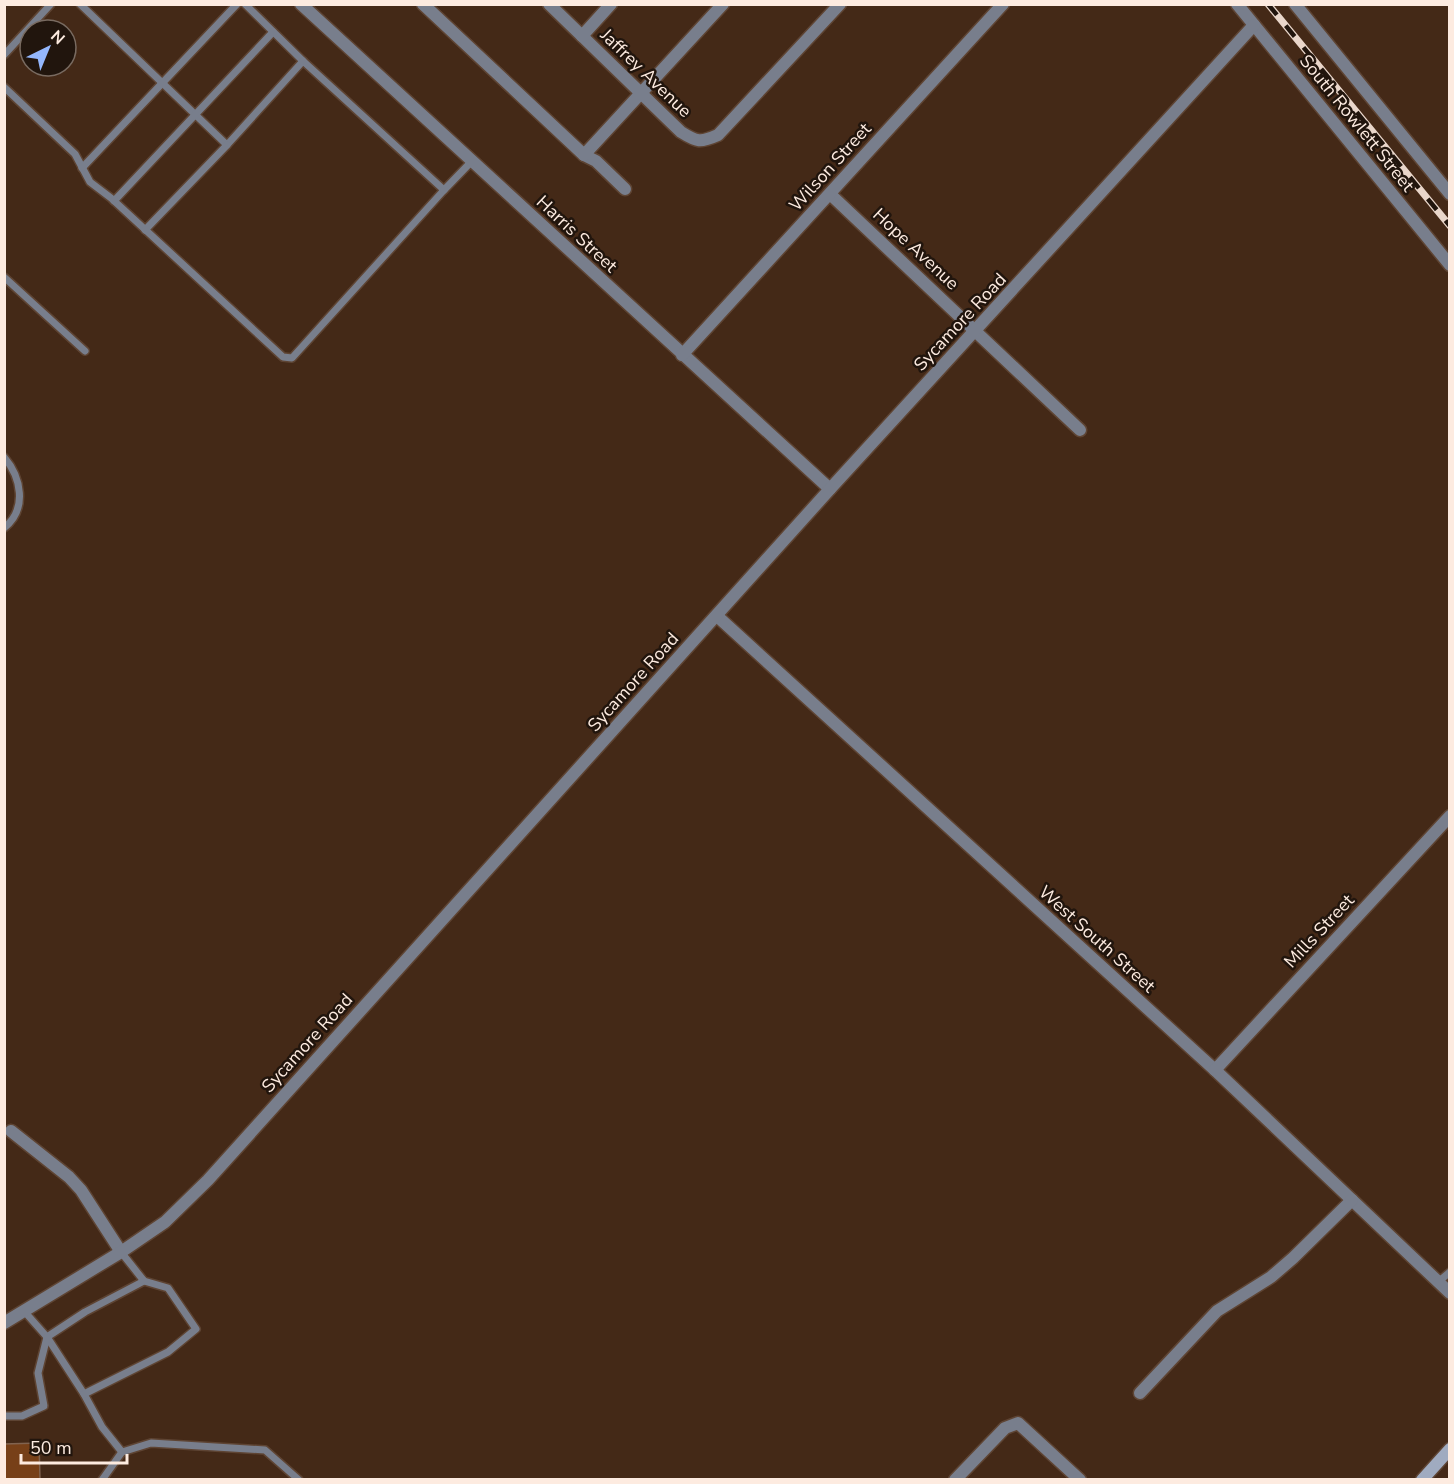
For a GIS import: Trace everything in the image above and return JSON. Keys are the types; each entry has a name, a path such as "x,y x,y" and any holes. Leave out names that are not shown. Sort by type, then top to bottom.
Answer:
{"street":[{"name":"Harris Street","path":"301,4 830,489"},
{"path":"423,4 584,155 596,161 626,189"},
{"name":"Jaffrey Avenue","path":"549,4 681,132 695,141 707,140 718,135 840,4"},
{"path":"582,36 611,4"},
{"path":"584,155 723,4"},
{"name":"Wilson Street","path":"682,355 1003,4"},
{"name":"South Rowlett Street","path":"1237,4 1449,265"},
{"path":"1295,4 1449,194"},
{"name":"Sycamore Road","path":"4,1323 122,1252 165,1222 208,1180 830,489 977,331 1254,25"},
{"name":"Hope Avenue","path":"830,194 1080,430"},
{"name":"West South Street","path":"717,616 1215,1070 1449,1293"},
{"name":"Mills Street","path":"1215,1070 1449,816"},
{"path":"11,1131 69,1177 81,1190 122,1252"},
{"path":"1140,1393 1217,1311 1271,1277 1352,1200"},
{"path":"955,1479 1005,1428 1018,1423 1080,1479"},
{"path":"1422,1479 1449,1449"}],"lane":[{"path":"4,55 51,4"},
{"path":"80,4 227,145"},
{"path":"82,168 237,4"},
{"path":"244,4 444,190"},
{"path":"114,201 273,32"},
{"path":"145,230 227,145 303,61"},
{"path":"4,87 75,154 90,182 114,201 283,357 292,358 472,161"},
{"path":"4,277 85,351"},
{"path":"4,457 15,470 19,488 19,506 10,523 4,528"},
{"path":"84,1394 168,1352 196,1329 168,1288 144,1281 122,1252"},
{"path":"1438,1282 1449,1272"},
{"path":"4,1416 22,1416 44,1406 38,1373 47,1337 85,1312 144,1281"},
{"path":"24,1311 47,1337 84,1394 102,1427 122,1452"},
{"path":"102,1479 122,1452 151,1443 265,1450 299,1479"}],"building":[{"path":"39,1443 40,1479 4,1479 4,1444"}],"railway":[{"path":"1268,4 1450,226"}]}
